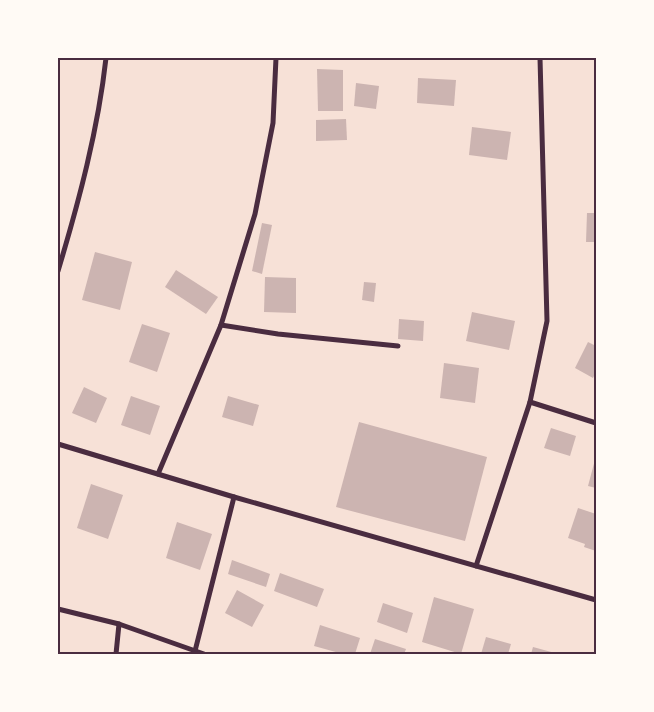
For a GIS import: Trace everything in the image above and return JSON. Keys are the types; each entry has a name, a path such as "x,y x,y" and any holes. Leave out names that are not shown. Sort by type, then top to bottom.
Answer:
{"street":[{"path":"58,271 83,185 103,85 106,58"},
{"path":"158,474 221,325 255,214 274,124 276,58"},
{"path":"476,566 530,402 547,322 540,58"},
{"path":"221,325 278,334 398,346"},
{"path":"530,402 596,423"},
{"path":"58,444 234,497 596,600"},
{"path":"194,651 234,497"},
{"path":"58,609 119,624 204,654"},
{"path":"116,654 119,624"}],"building":[{"path":"317,69 343,70 343,111 318,111"},
{"path":"418,78 456,80 454,106 417,103"},
{"path":"356,83 379,86 376,109 354,106"},
{"path":"346,119 347,140 316,141 316,120"},
{"path":"472,127 511,132 507,160 469,155"},
{"path":"587,213 596,213 596,242 586,242"},
{"path":"262,223 272,225 262,274 252,271"},
{"path":"95,252 132,262 120,310 82,300"},
{"path":"176,270 218,297 206,314 165,287"},
{"path":"265,277 296,278 296,313 264,312"},
{"path":"364,282 376,283 374,302 362,300"},
{"path":"472,312 515,321 509,350 466,341"},
{"path":"399,319 424,321 423,341 398,339"},
{"path":"142,324 170,333 157,372 129,362"},
{"path":"588,342 596,346 596,372 593,378 575,368"},
{"path":"444,363 479,368 475,403 440,398"},
{"path":"84,387 107,398 96,423 72,413"},
{"path":"131,396 160,406 150,435 121,425"},
{"path":"228,396 259,405 253,426 222,417"},
{"path":"359,422 487,457 465,541 336,507"},
{"path":"551,428 576,436 570,456 544,448"},
{"path":"596,456 596,488 588,486"},
{"path":"91,484 123,495 108,539 77,528"},
{"path":"578,508 596,514 596,551 584,547 585,544 568,538"},
{"path":"177,522 212,534 200,570 166,558"},
{"path":"232,560 270,574 266,587 228,574"},
{"path":"280,573 324,589 317,607 274,591"},
{"path":"237,590 264,605 252,627 225,613"},
{"path":"434,597 474,609 461,654 422,642"},
{"path":"383,603 413,613 407,633 377,622"},
{"path":"320,625 360,638 355,654 343,654 314,646"},
{"path":"486,637 511,644 508,654 481,654"},
{"path":"375,639 406,649 404,654 370,654"},
{"path":"533,647 555,653 555,654 531,654"}]}
